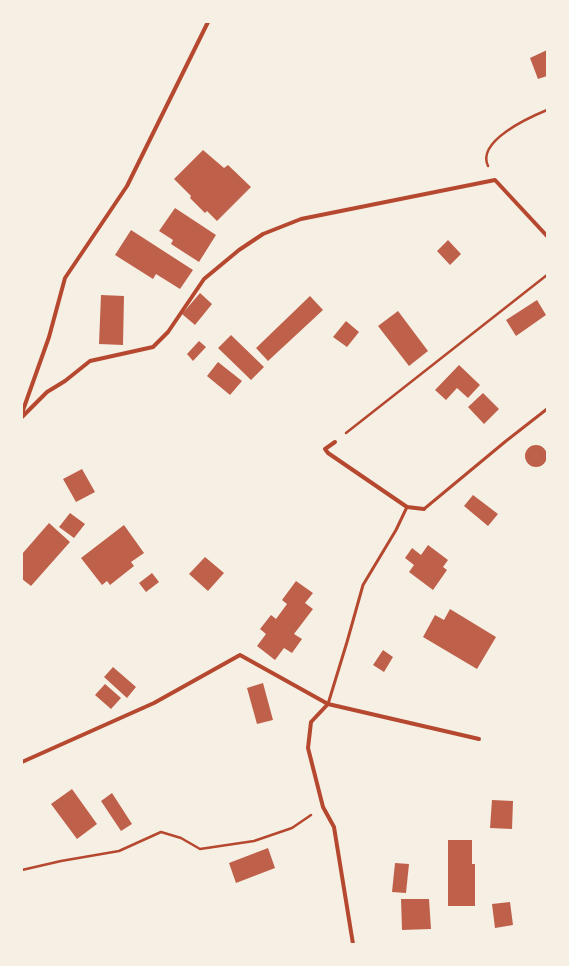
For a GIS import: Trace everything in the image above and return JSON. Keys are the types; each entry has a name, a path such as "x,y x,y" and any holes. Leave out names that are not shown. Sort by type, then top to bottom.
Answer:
{"street":[{"path":"22,413 49,337 65,278 127,186 208,22"},
{"path":"22,416 47,392 65,381 90,361 152,347 168,332 204,279 240,250 263,234 301,219 495,180 547,236"},
{"path":"335,442 325,449 328,453 407,507 424,509"},
{"path":"22,762 154,703 240,654 328,704 479,739"},
{"path":"328,704 311,722 308,748 323,807 334,827 353,944"}],"lane":[{"path":"424,509 547,409"},
{"path":"328,704 363,585 396,530 407,507"}],"path":[{"path":"495,180 486,163 488,148 499,136 533,116 547,110"},
{"path":"335,442 547,275"},
{"path":"22,870 60,861 119,851 161,832 181,838 200,849 254,841 292,828 323,807"}],"building":[{"path":"547,50 547,76 538,79 530,58"},
{"path":"203,150 224,168 228,165 251,187 217,221 207,211 205,213 174,179"},
{"path":"175,208 216,235 199,262 171,244 173,240 159,231"},
{"path":"131,230 193,270 180,289 156,274 153,279 115,255"},
{"path":"448,240 461,254 450,265 437,251"},
{"path":"200,293 212,304 195,325 182,314"},
{"path":"101,295 124,296 123,345 99,344"},
{"path":"310,296 323,310 268,361 256,348"},
{"path":"537,300 546,315 516,336 506,320"},
{"path":"398,311 428,351 409,366 378,326"},
{"path":"346,321 359,332 347,347 333,337"},
{"path":"231,335 264,367 251,380 218,348"},
{"path":"199,341 206,347 193,361 187,354"},
{"path":"218,362 242,381 230,395 207,376"},
{"path":"459,365 480,385 468,398 457,388 446,400 435,390"},
{"path":"483,393 499,409 484,424 468,407"},
{"path":"532,445 540,445 547,452 547,460 540,467 532,467 525,460 525,452"},
{"path":"82,469 95,492 76,502 63,479"},
{"path":"473,495 498,514 488,526 464,506"},
{"path":"70,513 85,524 74,538 59,527"},
{"path":"49,523 70,542 31,586 22,579 22,554"},
{"path":"124,525 144,553 131,562 134,566 110,585 107,581 102,585 81,558"},
{"path":"428,545 448,560 443,567 447,570 433,590 409,572 414,565 405,558 412,548 421,555"},
{"path":"205,557 224,573 208,591 189,574"},
{"path":"152,573 159,582 146,592 139,583"},
{"path":"296,581 313,593 305,603 313,609 294,634 302,639 292,653 284,648 275,660 257,646 266,634 260,629 271,615 276,619 287,604 282,600"},
{"path":"450,609 496,637 477,669 423,637 435,615 444,620"},
{"path":"383,650 393,657 384,672 373,665"},
{"path":"113,667 136,687 127,698 104,677"},
{"path":"263,683 273,720 257,724 247,688"},
{"path":"105,684 121,698 111,709 95,695"},
{"path":"72,789 97,824 77,839 51,804"},
{"path":"112,793 132,824 121,831 101,801"},
{"path":"492,800 513,801 512,829 490,828"},
{"path":"448,840 472,840 472,864 475,864 475,906 448,906"},
{"path":"268,848 275,868 236,883 229,863"},
{"path":"395,863 409,864 406,893 392,892"},
{"path":"401,899 429,899 431,929 402,930"},
{"path":"510,902 513,925 495,928 492,904"}]}
